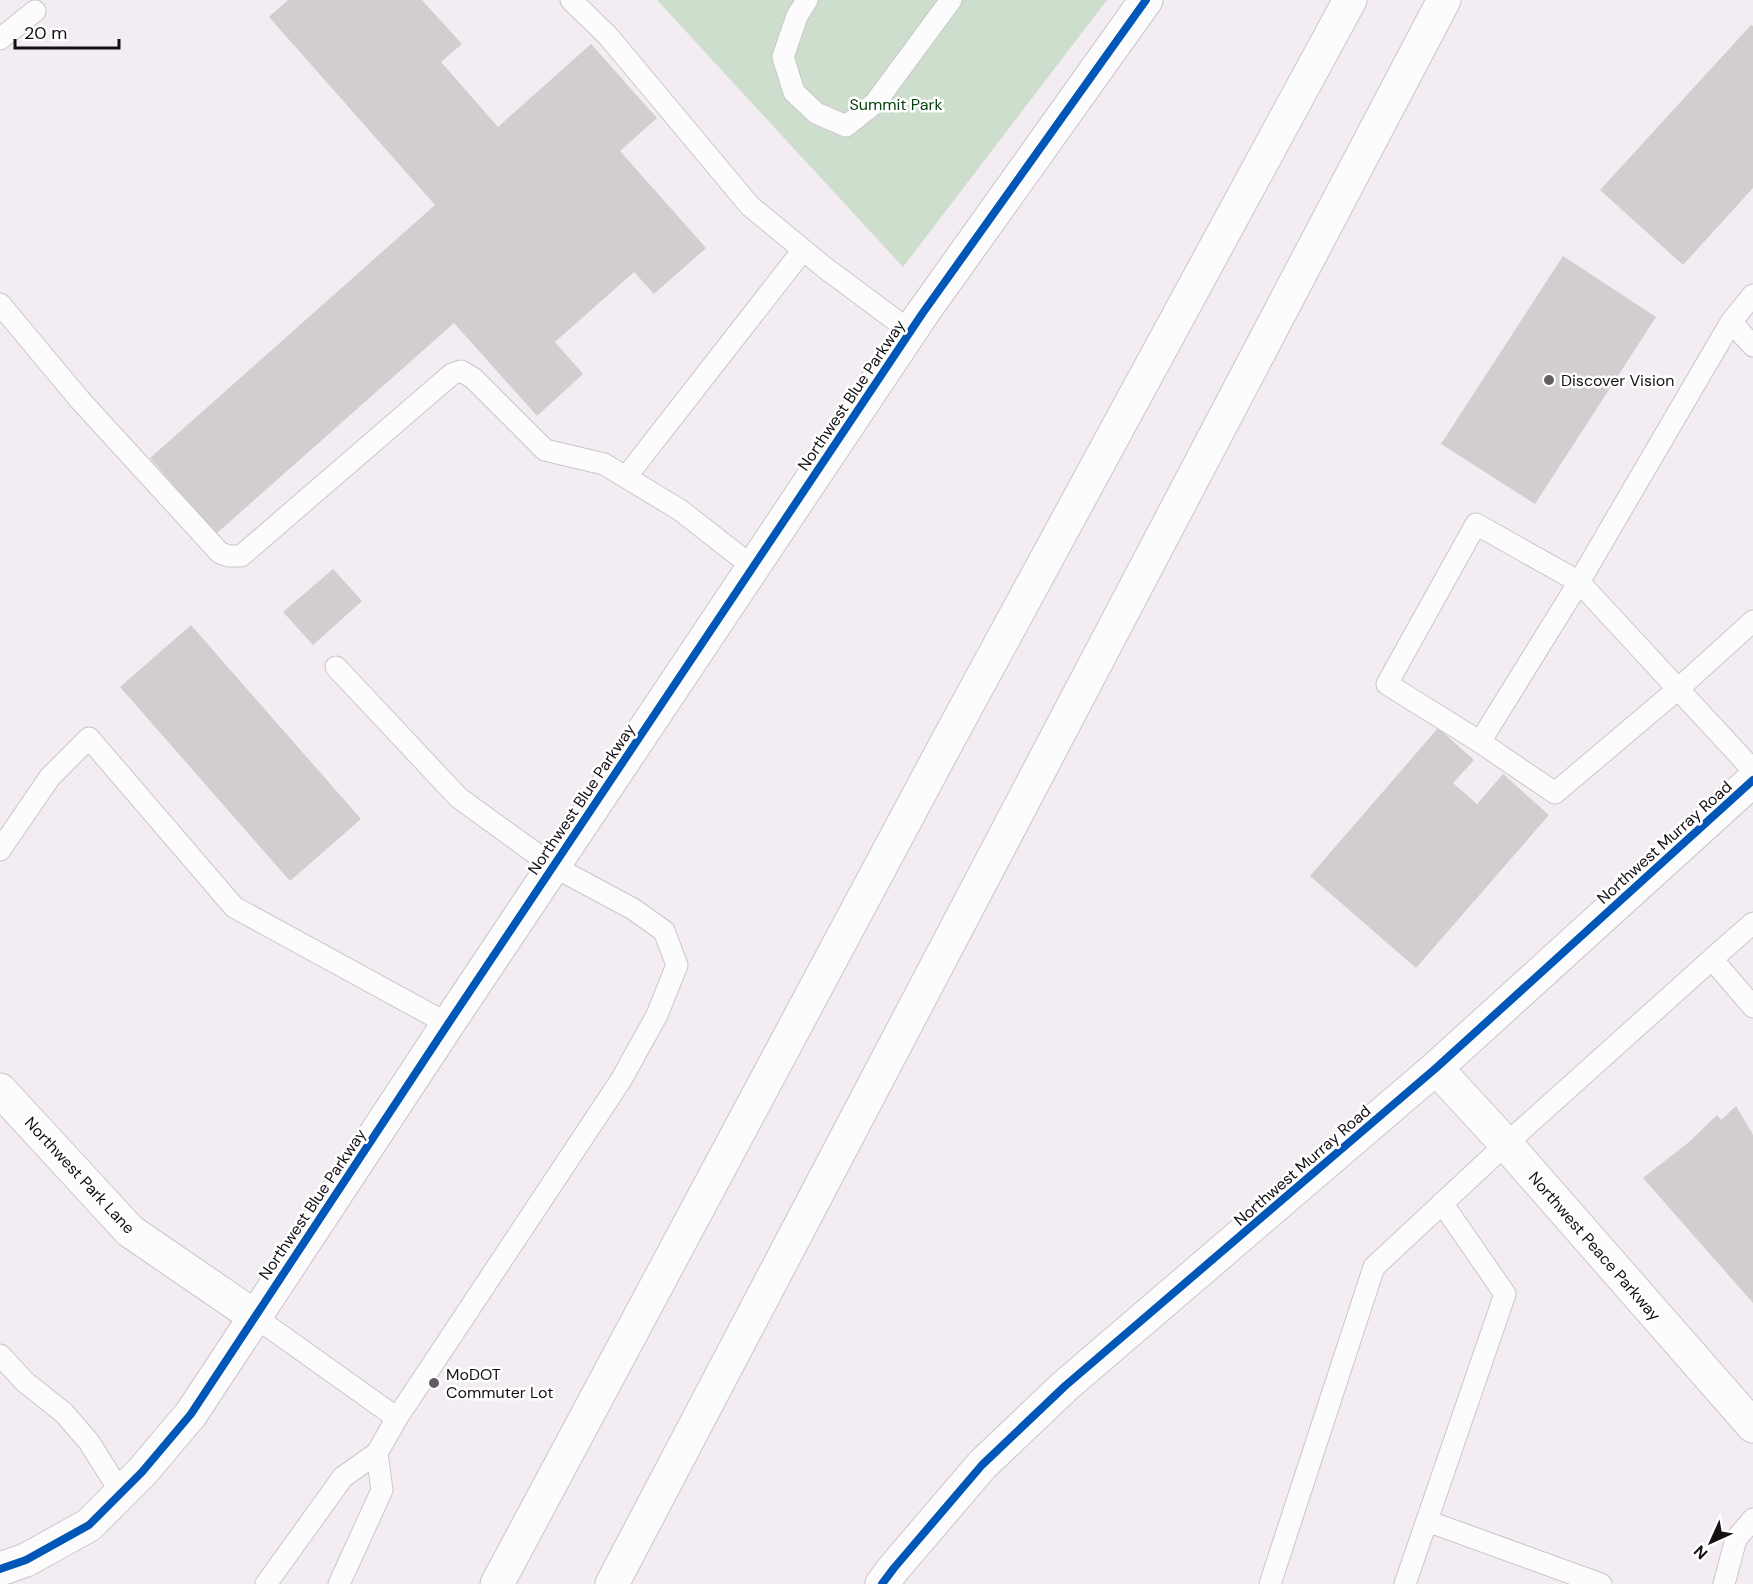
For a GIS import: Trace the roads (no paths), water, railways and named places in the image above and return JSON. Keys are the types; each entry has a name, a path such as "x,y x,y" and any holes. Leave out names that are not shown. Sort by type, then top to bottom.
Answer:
{"main road":[{"name":"Northwest Blue Parkway","path":"0,1569 26,1560 89,1525 142,1472 191,1414 910,331 1146,0"},
{"path":"497,1584 935,765 1350,0"},
{"path":"612,1584 1444,0"},
{"name":"Northwest Murray Road","path":"882,1584 982,1465 1065,1386 1436,1068 1753,780"},
{"name":"Northwest Peace Parkway","path":"1436,1068 1506,1144 1753,1426"},
{"name":"Northwest Park Lane","path":"0,1090 130,1232 254,1316"}],"lane":[{"path":"571,0 608,36 750,206 803,250 910,331"},
{"path":"807,0 797,16 783,57 788,75 794,92 816,113 846,126 874,103 951,0"},
{"path":"0,39 35,4"},
{"path":"626,477 803,250"},
{"path":"1480,742 1579,582 1731,322 1753,295"},
{"path":"0,304 80,400 220,553 241,556 452,374 461,371 472,378 545,450 604,464 680,510 753,567"},
{"path":"1731,322 1753,346"},
{"path":"1753,621 1678,689 1555,794 1480,742 1387,684 1476,524 1579,582 1678,689 1753,770"},
{"path":"266,1584 343,1476 377,1453 397,1418 621,1080 657,1015 677,965 664,931 633,909 553,866 459,798 336,668"},
{"path":"0,850 50,777 89,738 234,907 448,1024"},
{"path":"1270,1584 1374,1267 1506,1144 1753,923"},
{"path":"1712,959 1753,1007"},
{"path":"1405,1584 1505,1294 1442,1203"},
{"path":"254,1316 397,1418"},
{"path":"0,1355 25,1382 64,1413 89,1442 121,1493"},
{"path":"339,1584 382,1490 377,1453"},
{"path":"1724,1584 1736,1539 1753,1519"},
{"path":"1427,1521 1601,1584"}],"place":[{"name":"Discover Vision","path":"1549,380"},
{"name":"MoDOT Commuter Lot","path":"434,1383"}],"park label":[{"name":"Summit Park","path":"896,104"}]}
